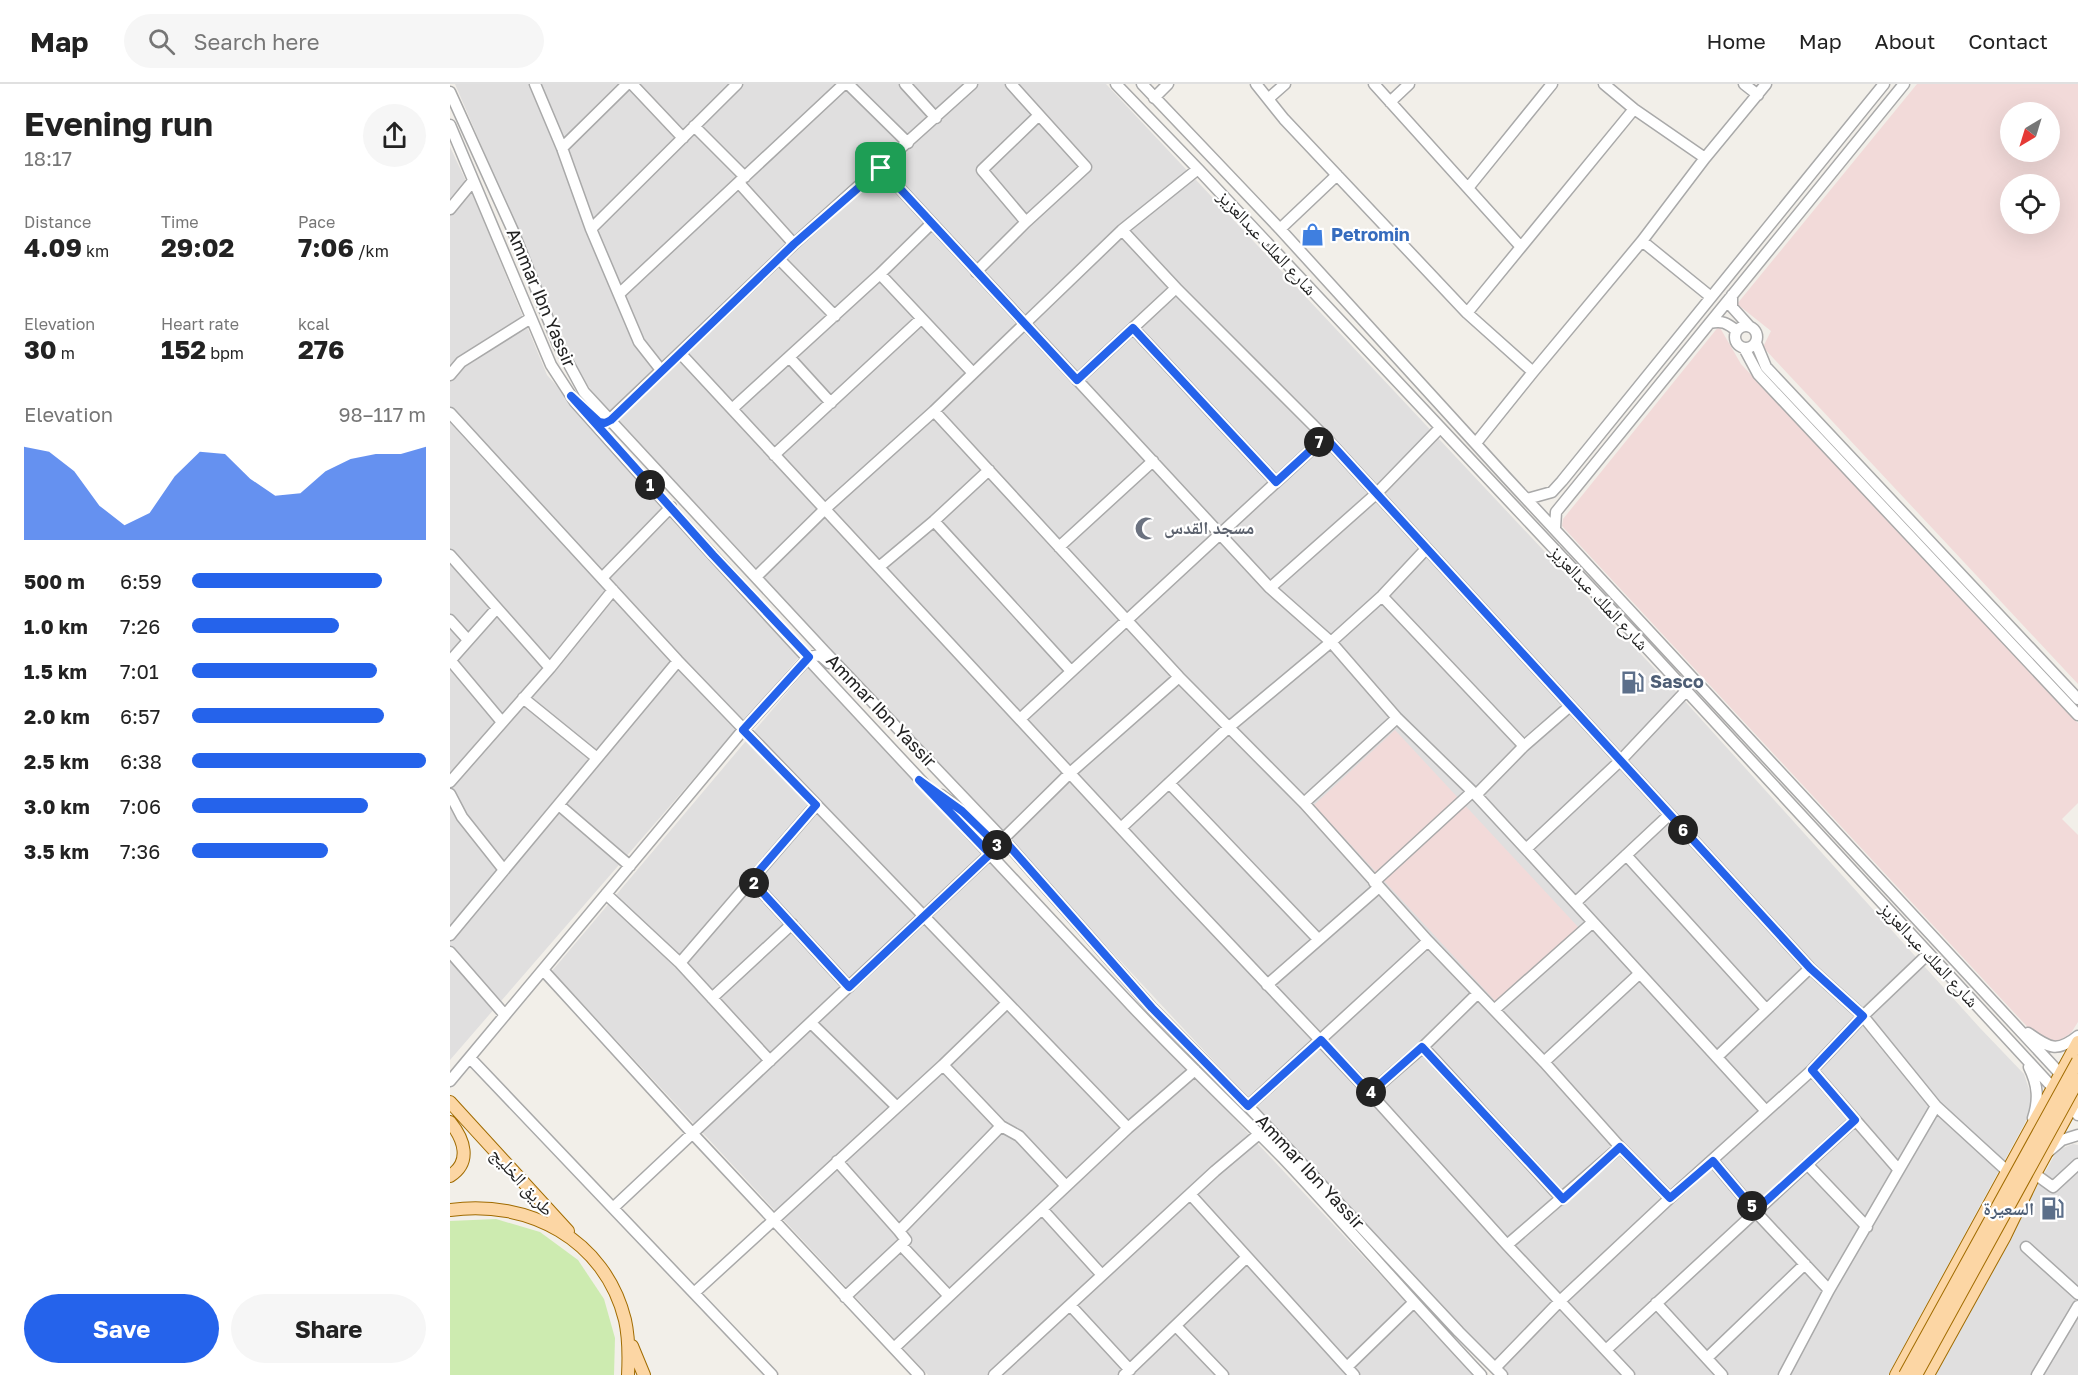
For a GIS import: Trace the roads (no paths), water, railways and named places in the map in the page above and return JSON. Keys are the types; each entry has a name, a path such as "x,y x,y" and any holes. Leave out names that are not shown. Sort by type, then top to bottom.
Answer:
{"main road":[{"path":"1896,1375 2078,1042"},
{"path":"1905,1375 2078,1061"},
{"path":"1916,1375 2078,1080"},
{"path":"1928,1375 2005,1236 2034,1174 2074,1111 2078,1095"},
{"name":"طريق الخليج","path":"450,1102 595,1261"},
{"path":"450,1122 461,1137 465,1152 459,1167 450,1176"},
{"path":"450,1210 488,1207 528,1215 565,1233 595,1261 608,1279 618,1300 633,1349 644,1375"},
{"path":"625,1320 629,1349 628,1375"}],"street":[{"path":"535,84 562,148 591,229 639,342 661,370"},
{"path":"562,148 629,84 682,138"},
{"path":"591,229 737,84"},
{"path":"619,294 846,84 908,143"},
{"path":"905,84 936,118"},
{"path":"571,396 599,422 605,423 611,420 794,244 972,84"},
{"path":"976,272 1086,167 1011,84"},
{"name":"شارع الملك عبدالعزيز","path":"1116,84 1686,691 2074,1111"},
{"name":"شارع الملك عبدالعزيز","path":"1142,84 1280,229 1633,615 2078,1095"},
{"path":"1154,98 1167,84"},
{"path":"1257,84 1284,119 1467,313 1533,372"},
{"path":"1268,99 1285,84"},
{"path":"1374,84 1521,247"},
{"path":"1390,102 1409,84"},
{"path":"1468,188 1552,84"},
{"path":"1604,84 1634,109 1705,158"},
{"path":"1744,84 1758,95"},
{"path":"1476,443 1642,241 1705,158 1766,84"},
{"path":"1527,499 1552,492 1884,84"},
{"path":"1555,528 1554,515 1904,84"},
{"name":"Ammar Ibn Yassir","path":"450,92 513,231 558,344 584,392 1004,840 1145,1000 1498,1371"},
{"path":"1467,313 1634,109"},
{"path":"1026,222 982,171 1038,116"},
{"name":"Ammar Ibn Yassir","path":"450,124 551,365 571,396 919,780 1132,1006 1258,1134 1481,1375"},
{"path":"694,126 794,244"},
{"path":"1830,151 1842,161"},
{"path":"881,168 1270,588 1331,642 1397,718 1474,793 1766,1111"},
{"path":"756,577 825,509 934,411 1122,230 1198,169"},
{"path":"1280,229 1337,175"},
{"path":"450,209 473,181"},
{"path":"732,409 835,316 932,223"},
{"path":"1122,230 1176,288 1325,437 1810,968 1863,1016 1936,1106 2007,1171"},
{"path":"1642,241 1711,297"},
{"path":"779,259 835,316"},
{"path":"880,274 973,373"},
{"path":"1077,380 1176,288"},
{"path":"1732,295 1732,307 1756,333 1756,343 1766,367 2078,699"},
{"path":"450,375 461,362 531,318"},
{"path":"774,454 921,319"},
{"path":"1710,323 1719,320 1737,331"},
{"path":"1750,327 1741,327 1737,331 1736,342 1744,348 1758,374 2078,715"},
{"path":"1133,328 1276,482"},
{"path":"1744,348 1751,348 1756,343"},
{"path":"681,354 1267,985 1321,1040 1507,1245 1629,1375"},
{"path":"789,357 831,403"},
{"path":"934,411 1179,677 1304,803 1477,994 1544,1062 1620,1147 1670,1198"},
{"path":"450,413 743,730 1128,1128"},
{"path":"1270,588 1377,493 1440,428"},
{"path":"1020,719 1325,437"},
{"path":"1059,547 1153,461"},
{"path":"879,567 934,521 989,470"},
{"path":"1552,492 1556,500 1564,503"},
{"path":"602,578 671,507"},
{"path":"934,521 1071,671"},
{"path":"1121,828 1228,728 1382,596 1426,549"},
{"path":"450,555 550,668"},
{"path":"450,782 550,668 613,590"},
{"path":"1382,596 1524,746"},
{"path":"497,608 450,660 502,722"},
{"path":"450,621 468,640"},
{"path":"450,1081 743,730 809,657 820,655 865,693"},
{"path":"450,935 678,661"},
{"path":"919,780 962,811 997,845 1070,773 1179,677"},
{"path":"1526,849 1622,760 1686,691"},
{"path":"523,698 597,758"},
{"path":"1267,985 1570,706"},
{"path":"1304,803 1397,718"},
{"path":"1169,783 1318,939"},
{"path":"450,794 462,817 504,870"},
{"path":"559,805 630,866"},
{"path":"680,963 816,805"},
{"path":"1575,902 1669,814"},
{"path":"613,1208 990,854"},
{"path":"1626,855 1766,1009"},
{"path":"751,880 849,987"},
{"path":"606,894 680,963 770,1061"},
{"path":"1494,1010 1593,922"},
{"path":"712,998 792,924"},
{"path":"1248,1106 1428,941"},
{"path":"450,952 505,1016"},
{"path":"1498,1371 1560,1301 1812,1070 1863,1016 1928,954"},
{"path":"1717,1056 1810,968"},
{"path":"543,970 919,1375"},
{"path":"1544,1062 1639,974"},
{"path":"1370,1093 1477,994"},
{"path":"694,1293 896,1106 944,1065 1007,1003"},
{"path":"2010,1020 2048,1046 2061,1046 2078,1036"},
{"path":"811,1023 896,1106"},
{"path":"1422,1047 1563,1199"},
{"path":"2021,1054 2034,1077 2037,1092 2036,1108 2029,1131"},
{"path":"470,1058 772,1375"},
{"path":"944,1065 1001,1126 1019,1136 1066,1186"},
{"path":"894,1348 1128,1128 1196,1070"},
{"path":"1812,1070 1898,1168"},
{"path":"1784,1375 1829,1290 1936,1106"},
{"path":"1606,1350 1855,1120"},
{"path":"899,1231 1001,1126"},
{"path":"994,1375 1258,1134"},
{"path":"2046,1154 2062,1140 2078,1136"},
{"path":"1507,1245 1563,1199 1620,1147"},
{"path":"837,1161 906,1240 845,1297"},
{"path":"1713,1161 1755,1211 1829,1290"},
{"path":"1807,1164 1867,1227"},
{"path":"2034,1174 2053,1187 2078,1164"},
{"path":"1190,1194 1350,1371 1413,1303"},
{"path":"1042,1209 1102,1275"},
{"path":"901,1245 949,1296"},
{"path":"2026,1247 2078,1294"},
{"path":"1070,1305 1127,1372 1247,1257"},
{"path":"1707,1358 1805,1264"},
{"path":"1656,1304 1722,1375"},
{"path":"2037,1375 2078,1306"},
{"path":"1176,1326 1223,1375"}],"place":[{"name":"Petromin","path":"1313,235"},
{"name":"مسجد القدس","path":"1146,528"},
{"name":"Sasco","path":"1632,682"},
{"name":"السعيرة","path":"2052,1209"}]}
